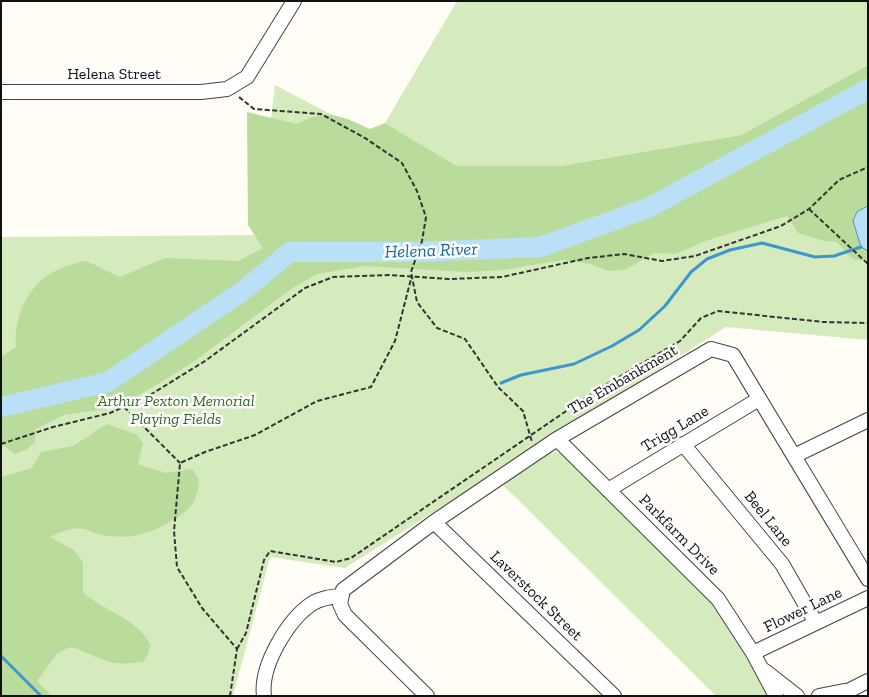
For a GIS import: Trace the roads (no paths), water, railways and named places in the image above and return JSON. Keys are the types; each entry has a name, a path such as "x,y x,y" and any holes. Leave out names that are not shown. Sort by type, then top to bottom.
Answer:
{"street":[{"name":"Helena Street","path":"1,92 201,92 228,89 247,77 294,1"},
{"name":"The Embankment","path":"340,596 348,585 434,522 557,439 711,349 733,355 868,579"},
{"name":"Trigg Lane","path":"608,490 759,399"},
{"path":"794,456 868,420"},
{"name":"Parkfarm Drive","path":"557,439 718,599 753,653 776,696"},
{"name":"Beel Lane","path":"683,444 782,564 816,623"},
{"name":"Laverstock Street","path":"434,522 614,696"},
{"path":"264,696 268,663 280,638 313,603 327,597 340,596 340,604 345,615 427,696"},
{"name":"Flower Lane","path":"753,653 868,598"},
{"name":"Parkfarm Drive","path":"761,668 797,696"},
{"path":"819,696 843,694 868,680"}],"water":[{"path":"868,206 868,251 861,247 853,221 857,212"}],"waterway":[{"name":"Helena River","path":"1,407 108,382 244,290 290,252 416,252 540,247 648,208 868,89"},
{"path":"501,383 521,375 574,364 612,346 639,330 665,306 691,272 707,259 730,250 762,243 815,257 834,256 861,247"},
{"path":"1,656 41,696"}],"park label":[{"name":"Arthur Pexton Memorial Playing Fields","path":"176,410"}]}
